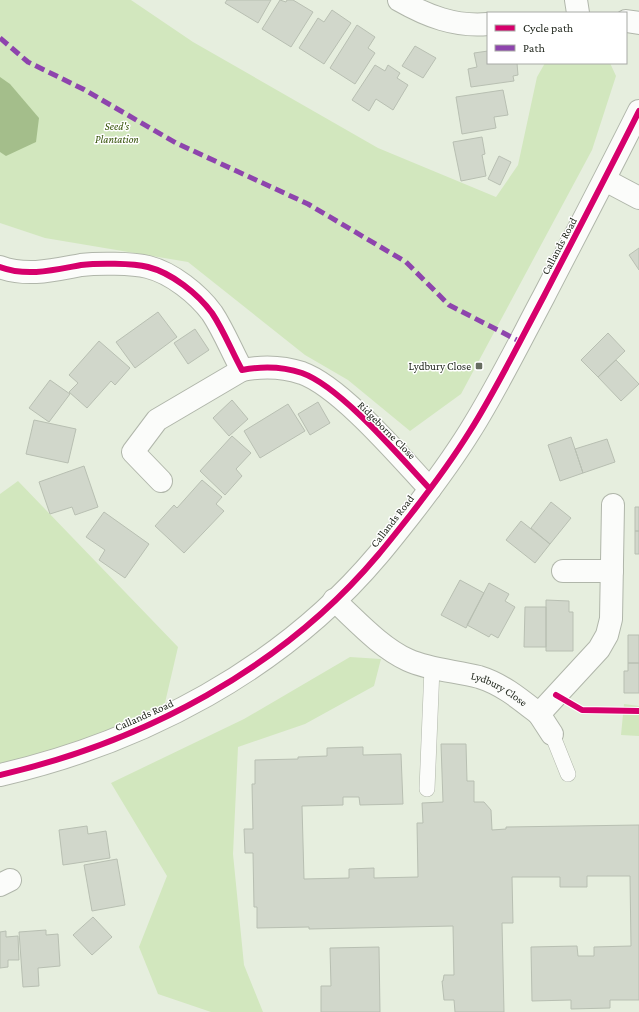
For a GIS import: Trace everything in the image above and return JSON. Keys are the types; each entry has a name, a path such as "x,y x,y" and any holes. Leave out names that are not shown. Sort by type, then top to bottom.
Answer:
{"street":[{"path":"399,0 441,20 471,25 487,24"},
{"path":"576,0 578,12"},
{"path":"627,21 639,23"},
{"name":"Callands Road","path":"0,774 45,764 92,748 161,720 206,696 253,666 292,637 334,600 377,557 430,489 470,432 605,180 639,111"},
{"path":"605,180 639,198"},
{"path":"0,267 12,272 35,273 89,264 148,267 177,281 193,293 212,313 242,370"},
{"name":"Ridgeborne Close","path":"161,481 133,452 157,420 242,370 262,366 283,368 317,380 354,411 430,489"},
{"name":"Lydbury Close","path":"539,714 599,649 607,635 611,619 613,505"},
{"path":"563,571 612,572"},
{"name":"Lydbury Close","path":"334,600 394,652 408,660 432,668 479,678 502,686 539,714 552,734"}],"lane":[{"path":"427,789 432,668"},
{"path":"552,734 568,774"}],"green space":[{"name":"Seed's Plantation","path":"0,0 131,0 193,42 378,148 496,197 518,165 537,77 544,64 610,64 616,76 592,150 461,394 410,431 348,380 305,355 188,262 45,238 0,223"},
{"path":"18,481 178,647 161,720 0,775 0,494"},
{"path":"350,657 381,659 374,686 305,724 238,747 233,854 244,965 263,1012 211,1012 158,994 139,947 167,876 111,783 244,719"},
{"path":"624,704 639,706 639,736 621,735"}],"shaded area":[{"path":"0,77 10,84 39,118 36,142 6,156 0,152"}],"building":[{"path":"227,0 271,0 258,23 225,3"},
{"path":"280,0 286,2 287,0 293,0 313,12 291,47 262,29"},
{"path":"332,10 351,23 324,64 299,48 318,18 324,22"},
{"path":"357,25 375,37 368,48 375,53 355,84 330,68"},
{"path":"415,46 436,58 423,78 402,66"},
{"path":"487,51 487,64 517,64 518,75 513,76 514,81 471,87 468,69 477,67 474,53"},
{"path":"375,65 385,71 388,65 400,73 397,78 408,85 393,110 376,99 369,111 352,100"},
{"path":"503,90 508,115 494,117 496,128 462,134 456,97"},
{"path":"482,137 485,154 482,155 486,176 461,181 453,142"},
{"path":"499,156 511,162 500,185 488,179"},
{"path":"639,248 639,270 629,255"},
{"path":"158,312 177,337 135,368 116,342"},
{"path":"195,329 209,350 188,364 174,343"},
{"path":"608,333 625,351 598,377 581,360"},
{"path":"99,341 130,368 115,385 111,381 87,408 69,392 78,383 69,375"},
{"path":"616,360 639,384 621,401 598,377"},
{"path":"50,380 70,394 49,422 29,408"},
{"path":"232,400 248,419 229,436 213,418"},
{"path":"318,402 330,423 310,435 298,414"},
{"path":"288,404 305,431 260,458 244,431"},
{"path":"34,420 76,429 68,463 26,454"},
{"path":"232,436 251,453 236,469 242,476 225,495 200,471"},
{"path":"571,437 583,473 560,481 548,445"},
{"path":"607,439 615,462 583,473 575,449"},
{"path":"84,466 98,507 75,515 72,507 50,514 39,482"},
{"path":"202,480 222,497 216,504 224,511 184,553 155,526 174,505 177,508"},
{"path":"551,502 571,518 550,544 531,528"},
{"path":"635,507 639,507 639,531 635,531"},
{"path":"104,512 149,544 125,578 99,560 105,550 86,537"},
{"path":"521,521 550,544 535,563 506,540"},
{"path":"635,531 639,531 639,554 635,554"},
{"path":"460,580 484,593 466,628 441,615"},
{"path":"489,583 509,594 505,601 515,607 498,638 491,634 489,637 467,625"},
{"path":"546,600 569,601 569,612 573,612 573,651 546,651"},
{"path":"525,607 546,607 546,647 524,647"},
{"path":"628,635 639,635 639,663 628,663"},
{"path":"628,663 639,663 639,693 624,693 624,671 628,671"},
{"path":"441,744 466,744 467,781 474,781 474,802 484,802 491,810 492,830 506,829 506,827 639,825 639,1000 610,1000 610,1008 571,1009 571,1000 532,1001 531,947 577,946 578,956 594,956 594,947 631,946 630,876 587,876 587,887 560,887 560,877 512,877 513,923 502,923 504,1012 455,1012 454,1000 444,1000 442,981 444,975 454,975 453,926 309,929 309,927 257,928 257,907 254,907 253,853 245,853 244,829 253,829 252,784 255,784 255,760 298,759 298,757 327,756 327,748 363,747 363,755 401,754 403,804 360,805 359,797 343,797 343,805 302,806 304,879 349,878 349,869 374,868 374,878 418,877 417,823 423,823 422,803 443,802"},
{"path":"87,826 88,834 106,831 110,858 63,865 59,830"},
{"path":"117,859 125,905 92,911 84,865"},
{"path":"93,917 112,937 92,955 73,935"},
{"path":"46,930 46,935 58,934 60,966 38,968 39,986 23,987 19,932"},
{"path":"6,931 6,937 18,936 19,960 8,960 8,967 0,968 0,932"},
{"path":"379,947 380,1012 321,1012 321,986 331,986 330,948"}],"marked path":[{"path":"0,38 28,62 83,89 176,143 308,204 406,262 449,305 519,341"}],"cycle path":[{"path":"0,775 53,761 106,743 157,721 207,695 254,666 299,633 340,596 378,555 427,494 470,431 490,398 517,347 639,111"},
{"path":"0,267 20,272 40,272 88,264 124,264 148,267 166,274 184,285 212,313 242,370 265,367 279,368 302,373 317,381 352,407 387,442 430,489"},
{"path":"556,695 582,710 639,711"}],"place":[{"name":"Lydbury Close","path":"479,366"}]}
